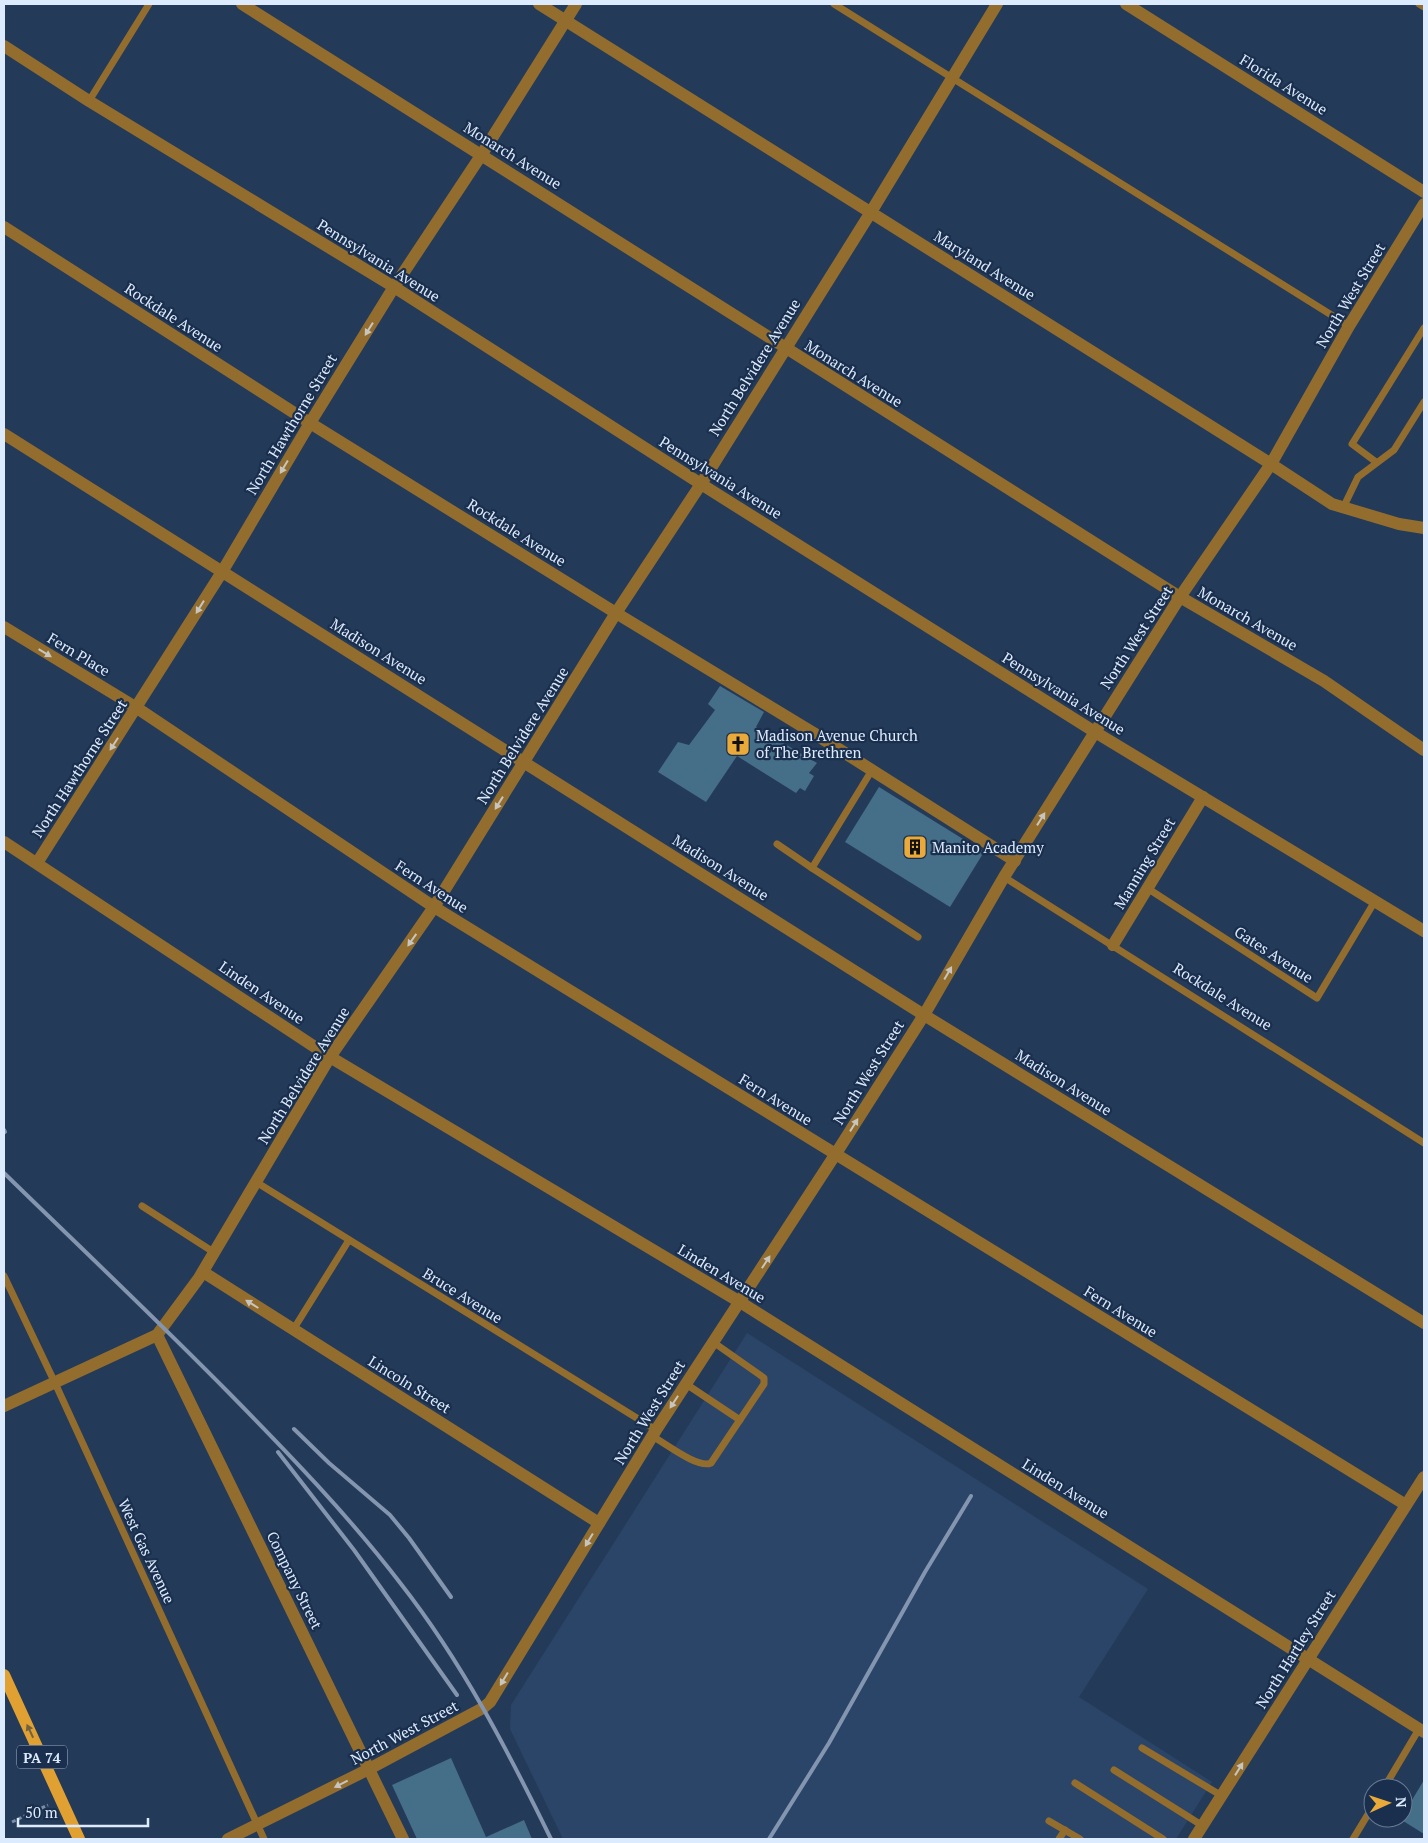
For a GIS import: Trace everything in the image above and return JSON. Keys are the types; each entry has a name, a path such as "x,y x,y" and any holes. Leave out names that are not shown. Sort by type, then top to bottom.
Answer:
{"main road":[{"name":"PA 74","path":"4,1675 79,1839"}],"street":[{"name":"Monarch Avenue","path":"242,4 1180,597 1324,681 1424,750"},
{"name":"Maryland Avenue","path":"539,4 1332,504 1399,524 1424,528"},
{"name":"North Hawthorne Street","path":"37,863 222,572 310,423 394,287 482,154 576,4"},
{"name":"North Belvidere Avenue","path":"4,1406 157,1335 203,1272 330,1057 434,907 616,613 701,484 871,212 997,4"},
{"name":"Florida Avenue","path":"1126,4 1424,192"},
{"name":"Pennsylvania Avenue","path":"4,46 88,101 394,287 701,484 1095,732 1424,931"},
{"name":"North West Street","path":"228,1839 258,1826 369,1769 483,1708 490,1702 654,1433 924,1015 1004,877 1180,597 1271,464 1349,326 1424,204"},
{"name":"Rockdale Avenue","path":"4,227 310,423 872,770 1015,861"},
{"name":"Madison Avenue","path":"4,434 924,1015 1424,1323"},
{"name":"Fern Place","path":"4,627 137,708"},
{"name":"Fern Avenue","path":"137,708 434,907 1406,1505"},
{"name":"Manning Street","path":"1112,945 1203,797"},
{"name":"Linden Avenue","path":"4,842 330,1057 740,1302 1422,1730"},
{"name":"Lincoln Street","path":"203,1272 600,1523"},
{"name":"Company Street","path":"157,1335 403,1839"},
{"name":"North Hartley Street","path":"1194,1839 1424,1477"}],"lane":[{"path":"88,101 149,4"},
{"path":"834,4 1349,326"},
{"path":"1419,4 1424,7"},
{"path":"1376,462 1352,444 1424,328"},
{"path":"1343,508 1358,477 1394,450 1424,402"},
{"path":"812,868 872,770"},
{"path":"777,844 918,937"},
{"name":"Rockdale Avenue","path":"1004,877 1424,1143"},
{"name":"Gates Avenue","path":"1147,888 1317,998 1374,901"},
{"name":"Bruce Avenue","path":"256,1182 654,1433 697,1463 706,1465 711,1463 740,1420"},
{"path":"142,1206 215,1253"},
{"path":"293,1330 350,1240"},
{"name":"West Gas Avenue","path":"4,1276 56,1383 264,1839"},
{"path":"686,1384 740,1420 764,1384 764,1378 713,1342"},
{"path":"1391,1778 1422,1730"},
{"path":"1142,1748 1222,1796"},
{"path":"1114,1770 1203,1826"},
{"path":"1075,1783 1163,1839"},
{"path":"1050,1821 1080,1839"},
{"path":"1354,1839 1363,1823"},
{"path":"1059,1839 1065,1830"}],"path":[{"path":"12,1822 44,1807"}],"shaded area":[{"path":"747,1333 1148,1589 1079,1697 1212,1782 1176,1839 563,1839 510,1729 511,1705"}],"building":[{"name":"Madison Avenue Church of The Brethren","path":"720,686 764,712 756,727 817,763 809,773 814,776 805,791 800,788 796,793 737,756 706,802 658,772 678,742 689,745 715,710 708,704"},
{"name":"Manito Academy","path":"879,787 984,852 950,907 845,842"},
{"path":"451,1758 486,1837 524,1820 532,1839 417,1839 392,1785"},
{"path":"1424,1780 1424,1834 1413,1827 1413,1798"}],"railway":[{"path":"4,1173 173,1337 318,1486 361,1534 423,1614 464,1676 501,1740 551,1839"},
{"path":"294,1429 329,1463 390,1515 409,1538 451,1597"},
{"path":"278,1452 354,1550 457,1695"},
{"path":"769,1839 829,1743 925,1572 971,1496"}],"place":[{"name":"Madison Avenue Church of The Brethren","path":"738,744"},
{"name":"Manito Academy","path":"915,847"}]}
